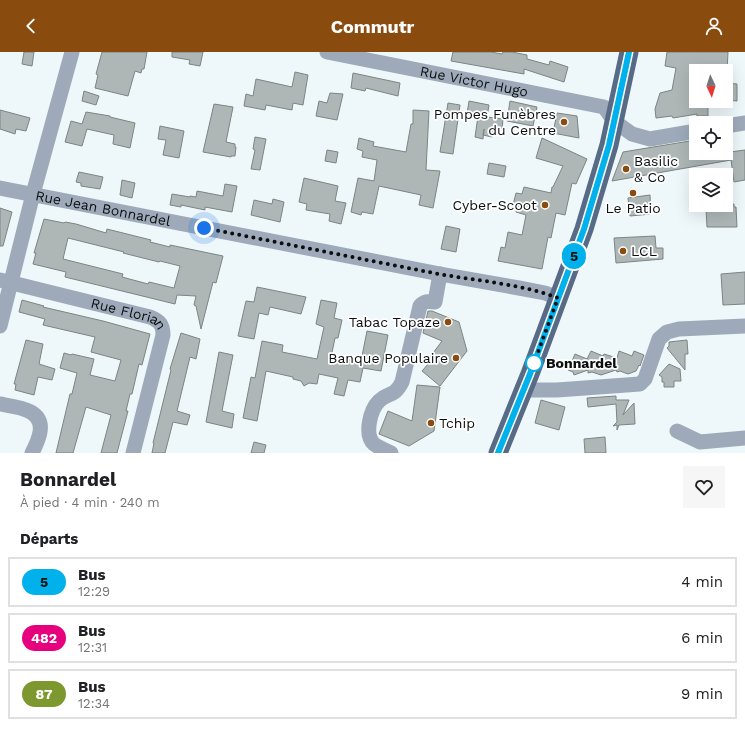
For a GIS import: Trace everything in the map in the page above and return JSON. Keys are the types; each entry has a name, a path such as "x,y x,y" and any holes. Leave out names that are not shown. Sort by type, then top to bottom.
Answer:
{"main road":[{"path":"498,453 524,390 584,229 609,145 629,52"}],"street":[{"path":"0,326 6,281 72,52"},
{"name":"Rue Victor Hugo","path":"327,52 604,107 614,122 632,134 650,138 689,132"},
{"path":"733,125 745,123"},
{"name":"Rue Jean Bonnardel","path":"0,188 440,274 526,289 545,293 558,298"},
{"path":"391,453 374,444 371,440 368,426 378,402 394,393 402,382 420,306 428,301 435,302 440,274"},
{"name":"Rue Florian","path":"6,281 150,317 159,321 162,325 163,335 133,453"},
{"path":"524,390 557,390 640,384 645,379 659,339 667,332 679,329 745,326"},
{"path":"0,404 31,411 38,419 40,432 32,453"},
{"path":"677,431 700,442 745,438"}],"building":[{"path":"24,52 34,52 32,66 22,64"},
{"path":"102,52 147,52 144,69 142,69 141,73 135,71 128,96 95,88 98,75 96,74"},
{"path":"172,52 203,52 200,66 189,64 190,60 172,57"},
{"path":"453,52 491,52 502,54 503,52 512,52 527,55 527,59 549,65 550,61 568,67 564,82 524,69 524,74 451,61"},
{"path":"667,52 728,52 727,64 689,64 689,108 708,108 708,116 697,116 697,114 673,118 672,116 656,118 655,109 660,93 672,90 676,68 665,66"},
{"path":"295,72 308,75 303,105 293,103 292,110 266,105 265,110 244,106 246,94 253,96 256,79 292,87"},
{"path":"353,73 400,83 398,96 366,88 365,91 351,88"},
{"path":"733,84 737,84 737,101 733,101"},
{"path":"84,91 99,96 96,105 82,101"},
{"path":"330,93 343,94 337,120 316,116 319,101 327,103"},
{"path":"469,101 489,105 487,117 503,119 502,129 494,127 492,137 483,135 483,139 475,137 478,116 467,114"},
{"path":"510,101 537,107 533,126 507,121"},
{"path":"448,103 460,105 453,154 440,152"},
{"path":"214,104 233,107 226,142 235,144 235,156 231,157 203,152"},
{"path":"0,110 30,118 26,131 16,129 15,134 0,129"},
{"path":"413,110 429,111 426,170 440,171 433,208 419,205 421,195 379,186 373,214 362,212 361,215 351,212 358,178 374,181 377,160 362,157 363,151 357,149 359,138 374,142 373,146 406,152 411,124 413,124"},
{"path":"86,112 110,116 135,123 130,148 113,144 114,135 87,129 82,146 65,142 71,121 82,124"},
{"path":"557,113 577,116 579,138 553,133"},
{"path":"160,126 184,131 179,158 163,155 166,140 158,139"},
{"path":"255,137 266,139 260,170 251,169 255,150 253,149"},
{"path":"542,138 587,159 576,184 572,183 565,215 556,213 551,238 548,237 542,269 498,261 501,247 505,248 508,232 522,235 526,215 516,212 517,206 513,205 516,193 522,194 524,187 551,193 552,187 563,166 536,158"},
{"path":"689,141 689,160 731,160 612,181 623,152"},
{"path":"327,150 338,152 336,163 325,161"},
{"path":"745,150 745,180 734,182 731,160 733,160 733,152"},
{"path":"489,163 506,166 504,177 487,174"},
{"path":"79,172 103,177 100,189 81,186 81,183 76,182"},
{"path":"304,178 338,186 335,201 346,203 341,224 329,221 330,214 306,210 307,204 299,202"},
{"path":"122,180 135,183 132,198 120,195"},
{"path":"225,184 237,186 232,212 205,207 205,210 181,205 181,207 170,205 172,194 196,197 197,191 223,196"},
{"path":"650,195 651,214 630,216 628,198"},
{"path":"273,199 284,202 280,222 251,215 254,200 272,204"},
{"path":"733,204 734,207 736,207 737,227 707,227 706,212 733,212"},
{"path":"0,208 12,212 3,246 0,246"},
{"path":"44,219 76,224 106,233 107,229 151,240 150,242 170,247 170,245 223,256 216,283 213,282 201,329 196,306 194,305 196,296 177,295 175,304 65,277 66,272 33,264 36,253 34,253","holes":["68,238 124,252 123,253 180,266 174,288 149,282 148,284 122,277 123,274 63,259"]},
{"path":"446,226 460,229 456,252 441,249"},
{"path":"655,236 656,248 663,248 663,259 616,263 614,238"},
{"path":"745,272 745,304 723,305 721,274"},
{"path":"257,287 306,297 301,314 270,307 268,315 259,313 254,339 238,336 246,301 254,302"},
{"path":"22,300 44,306 43,307 150,334 142,365 139,364 132,394 130,394 126,411 128,411 117,453 101,453 111,415 86,407 73,453 56,453 70,394 72,394 77,373 60,368 64,353 94,359 90,375 115,381 121,360 91,352 95,337 43,325 45,319 19,312"},
{"path":"321,300 337,303 334,318 342,320 338,338 335,338 330,362 348,365 350,359 361,361 367,331 388,335 381,371 363,368 360,382 348,380 344,396 334,394 338,378 319,374 317,384 309,383 304,386 301,381 293,379 293,377 266,371 257,421 243,418 251,377 255,378 262,341 283,345 282,352 317,359 324,327 316,324"},
{"path":"428,311 432,311 459,322 467,351 440,386 422,371 429,363 427,361 442,341 423,333"},
{"path":"181,333 200,339 196,359 190,357 177,411 190,415 187,425 173,422 165,453 152,453 170,369"},
{"path":"26,340 43,344 39,364 55,369 52,380 38,377 34,395 15,390 16,384 14,384"},
{"path":"687,340 688,354 685,354 685,370 667,348 669,346 669,342"},
{"path":"591,351 603,356 604,354 617,358 619,351 632,356 634,351 644,355 640,366 639,365 636,371 628,374 620,371 617,372 616,370 601,375 592,372 588,373 588,370 574,375 573,372 568,370 575,354 587,359"},
{"path":"219,352 233,355 222,411 234,414 232,428 206,422"},
{"path":"669,364 680,369 681,381 674,381 674,387 664,387 662,377 659,375"},
{"path":"417,385 440,387 434,431 409,446 379,434 388,411 412,421"},
{"path":"616,396 616,400 629,400 623,415 634,403 635,424 619,425 617,430 617,425 613,426 617,422 616,404 588,407 587,398"},
{"path":"541,400 565,407 559,430 535,423"},
{"path":"605,437 606,453 585,453 584,439"},
{"path":"254,442 266,445 264,453 251,453"}],"bus line":[{"name":"5","path":"498,453 530,374 584,229 609,145 629,52"}],"place":[{"name":"Pompes Funèbres du Centre","path":"564,122"},
{"name":"Basilic & Co","path":"626,169"},
{"name":"Le Patio","path":"633,193"},
{"name":"Cyber-Scoot","path":"545,205"},
{"name":"LCL","path":"623,251"},
{"name":"Tabac Topaze","path":"448,322"},
{"name":"Banque Populaire","path":"456,358"},
{"name":"Bonnardel","path":"534,363"},
{"name":"Tchip","path":"431,423"}],"route":[{"path":"204,228 545,293 558,298 534,363"}]}
